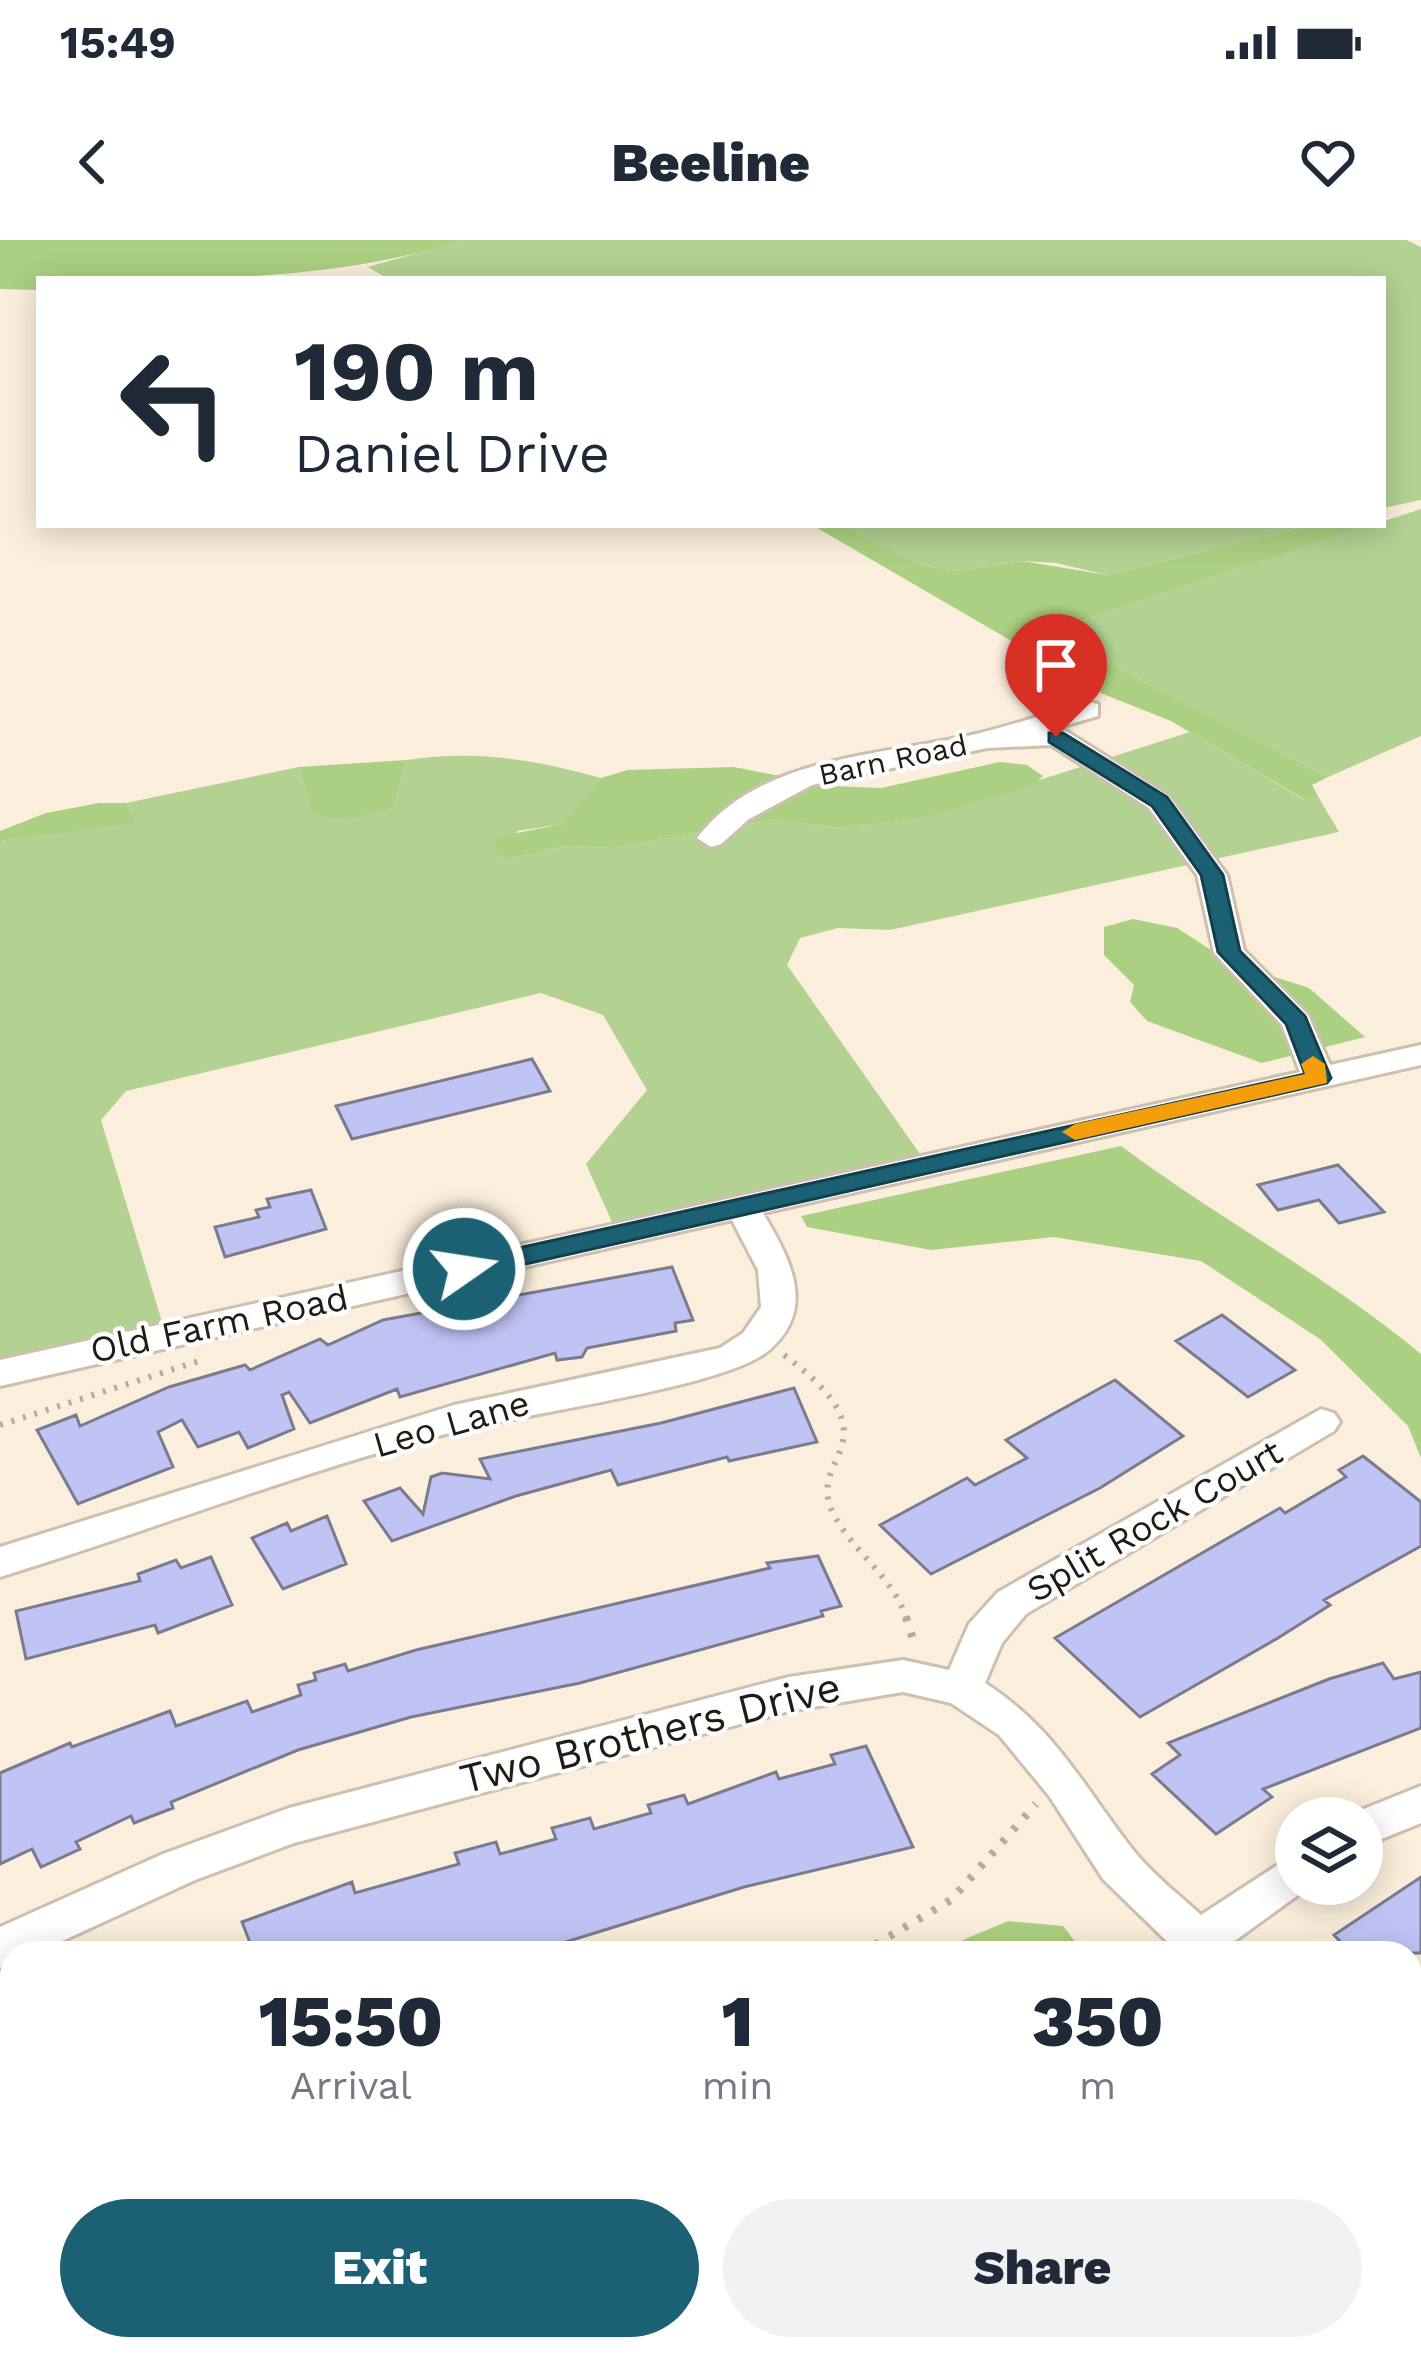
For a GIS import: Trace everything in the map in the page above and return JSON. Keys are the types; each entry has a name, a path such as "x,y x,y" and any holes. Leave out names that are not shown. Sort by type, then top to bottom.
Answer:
{"street":[{"name":"Barn Road","path":"711,838 769,789 852,765 985,740 1089,710"},
{"path":"985,740 1056,737 1160,802 1212,875 1229,952 1297,1022 1318,1078"},
{"name":"Old Farm Road","path":"0,1372 1421,1055"},
{"name":"Leo Lane","path":"0,1562 454,1418 731,1358 767,1333 782,1299 775,1268 742,1207"},
{"name":"Split Rock Court","path":"962,1689 984,1635 1012,1603 1321,1422"},
{"name":"Two Brothers Drive","path":"16,1941 212,1853 362,1804 836,1682 903,1676 962,1689 1014,1723 1119,1866 1198,1941"},
{"path":"1383,1820 1421,1804"},
{"path":"1211,1941 1275,1889"}],"path":[{"path":"782,1352 814,1376 843,1417 844,1448 830,1476 827,1497 833,1513 910,1621 916,1654"},
{"path":"881,1941 951,1900 1038,1801"}],"green space":[{"path":"0,240 463,240 359,265 306,272 36,276 36,290 0,289"},
{"path":"463,240 1406,240 1421,247 1421,500 1386,507 1386,276 383,276 368,267"},
{"path":"1421,509 1421,736 1328,777 1068,642 1068,625 1363,528 1386,528 1386,521"},
{"path":"817,528 849,528 921,565 957,571 1022,561 1107,575 1301,528 1363,528 1068,625 1068,642 1328,777 1312,785 1319,798 1304,799 1171,721 1103,694"},
{"path":"849,528 1301,528 1107,575 1022,561 957,571 921,565"},
{"path":"1190,732 1303,799 1319,798 1339,832 890,930 838,928 800,938 787,965 920,1154 612,1222 586,1164 647,1090 603,1015 541,993 126,1091 101,1120 162,1322 0,1359 0,841 134,822 126,803 299,767 311,811 393,807 407,760 505,758 601,778 563,824 517,831 506,860 563,846 612,848 773,820 841,828 917,819"},
{"path":"407,760 393,807 341,818 311,811 299,767"},
{"path":"1000,762 1027,765 1043,776 1031,787 917,819 841,828 773,820 612,848 563,846 506,860 495,851 496,837 562,824 601,778 628,770 734,767 831,786 881,788"},
{"path":"126,803 135,823 0,841 0,831 46,813"},
{"path":"1133,919 1177,928 1231,963 1309,988 1365,1037 1262,1063 1147,1021 1130,1002 1134,985 1104,955 1104,927"},
{"path":"1121,1146 1348,1299 1421,1354 1421,1458 1408,1426 1320,1339 1201,1261 1054,1237 931,1250 807,1227 801,1216"},
{"path":"1008,1921 1063,1926 1075,1941 960,1941"}],"building":[{"path":"532,1059 550,1091 352,1139 336,1106"},
{"path":"1338,1165 1384,1212 1339,1223 1319,1200 1278,1210 1258,1185"},
{"path":"311,1190 326,1229 225,1257 215,1227 259,1217 256,1210 270,1207 267,1199"},
{"path":"672,1267 693,1320 675,1323 676,1331 587,1348 582,1357 557,1360 555,1353 400,1397 397,1389 310,1423 289,1392 282,1395 294,1429 248,1448 239,1432 198,1447 182,1420 158,1432 173,1467 78,1504 37,1430 76,1415 80,1426 169,1387 245,1365 250,1370 320,1339 328,1345 383,1320"},
{"path":"1222,1315 1295,1370 1248,1397 1176,1341"},
{"path":"1115,1380 1183,1436 1100,1488 931,1574 880,1525 967,1478 975,1485 1027,1458 1006,1440"},
{"path":"794,1388 817,1442 729,1461 727,1457 618,1485 611,1470 516,1496 392,1541 364,1501 400,1488 423,1514 431,1477 442,1473 490,1479 480,1459 661,1423"},
{"path":"1363,1456 1421,1502 1421,1546 1324,1600 1330,1605 1278,1638 1140,1717 1055,1638 1280,1508 1285,1513 1346,1477 1339,1470"},
{"path":"327,1516 346,1564 283,1589 252,1538 287,1523 291,1531"},
{"path":"818,1556 841,1606 821,1611 823,1616 580,1683 411,1717 298,1750 171,1802 173,1808 134,1823 131,1816 76,1842 80,1849 41,1867 32,1849 0,1864 0,1773 70,1743 72,1747 170,1711 176,1726 247,1701 252,1712 301,1695 298,1685 316,1680 314,1673 345,1664 348,1671 416,1650 770,1568 767,1563"},
{"path":"211,1557 232,1605 158,1633 155,1625 26,1659 16,1611 140,1581 138,1574 176,1560 181,1568"},
{"path":"1383,1663 1394,1679 1421,1672 1421,1728 1263,1789 1272,1797 1216,1834 1152,1774 1180,1755 1168,1743 1329,1679"},
{"path":"866,1746 913,1847 744,1887 569,1941 249,1941 242,1922 352,1882 355,1893 459,1864 455,1853 496,1842 500,1854 556,1839 552,1828 590,1818 594,1829 651,1813 648,1805 684,1795 688,1804 776,1772 779,1779 835,1764 831,1755"},
{"path":"1421,1877 1421,1941 1340,1941 1334,1935"}],"slow traffic":[{"path":"1075,1132 1318,1078 1313,1064"}],"route":[{"path":"464,1269 1318,1078 1297,1022 1229,952 1212,875 1160,802 1056,737"}]}
